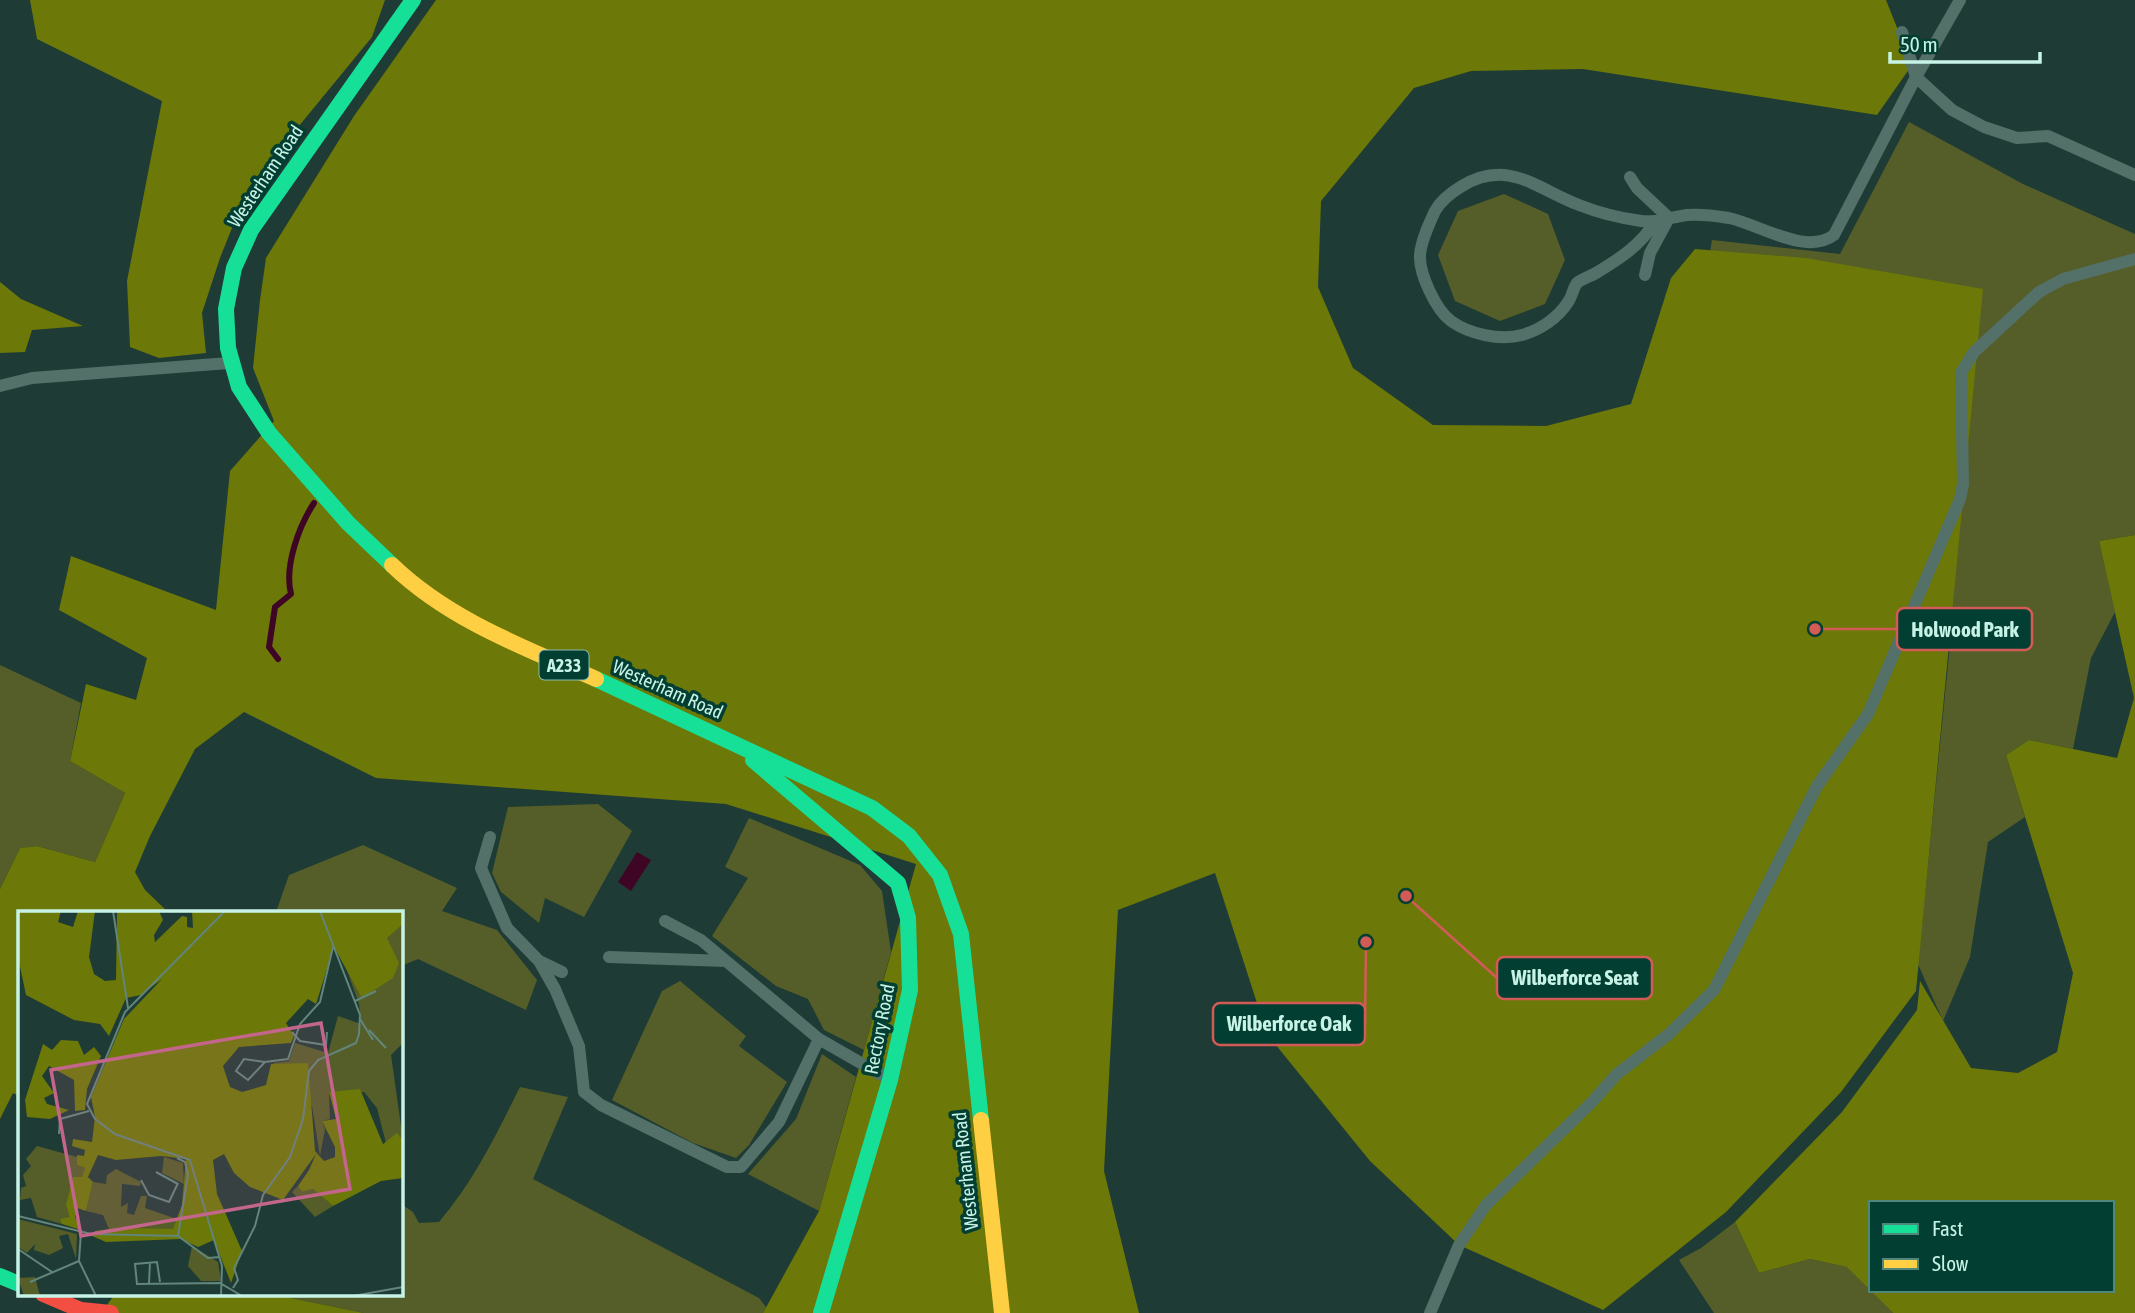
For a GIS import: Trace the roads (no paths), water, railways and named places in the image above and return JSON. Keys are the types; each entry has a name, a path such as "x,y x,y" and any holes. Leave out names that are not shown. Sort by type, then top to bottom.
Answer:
{"main road":[{"name":"Westerham Road","path":"413,0 251,230 234,268 226,309 228,348 239,387 269,433 348,523 404,577 471,623 728,739 872,808 909,836 940,875 961,934 1002,1313"},
{"name":"Rectory Road","path":"728,739 898,883 908,918 910,990 890,1080 821,1313"},
{"path":"53,1296 81,1310 111,1313"}],"lane":[{"path":"1655,222 1636,246 1577,283 1568,302 1556,317 1521,336 1495,338 1451,321 1435,302 1425,279 1420,257 1426,231 1437,207 1452,192 1471,180 1496,173 1519,176 1562,198 1609,215 1655,222 1691,215 1729,218 1807,243 1824,242 1834,235 1916,77 1960,0"},
{"path":"1902,32 1916,77 1952,110 1984,127 2017,138 2048,136 2135,175"},
{"path":"1630,177 1637,188 1669,218"},
{"path":"1645,275 1650,254 1669,218"},
{"path":"1430,1313 1459,1245 1486,1205 1617,1074 1669,1034 1714,990 1817,786 1868,714 1960,499 1963,484 1961,373 1975,352 2039,292 2063,279 2135,259"},
{"path":"0,386 32,378 232,363"},
{"path":"490,837 481,868 507,928 539,961 555,989 579,1046 584,1092 601,1105 727,1167 741,1167 779,1122 819,1039"},
{"path":"665,921 701,940 819,1039 890,1080"},
{"path":"609,957 726,961"},
{"path":"539,961 562,972"}],"waterway":[{"path":"278,659 269,647 275,607 291,594 289,583 294,547 314,503"}],"place":[{"name":"Holwood Park","path":"1815,629"},
{"name":"Wilberforce Seat","path":"1406,896"},
{"name":"Wilberforce Oak","path":"1366,942"}]}
